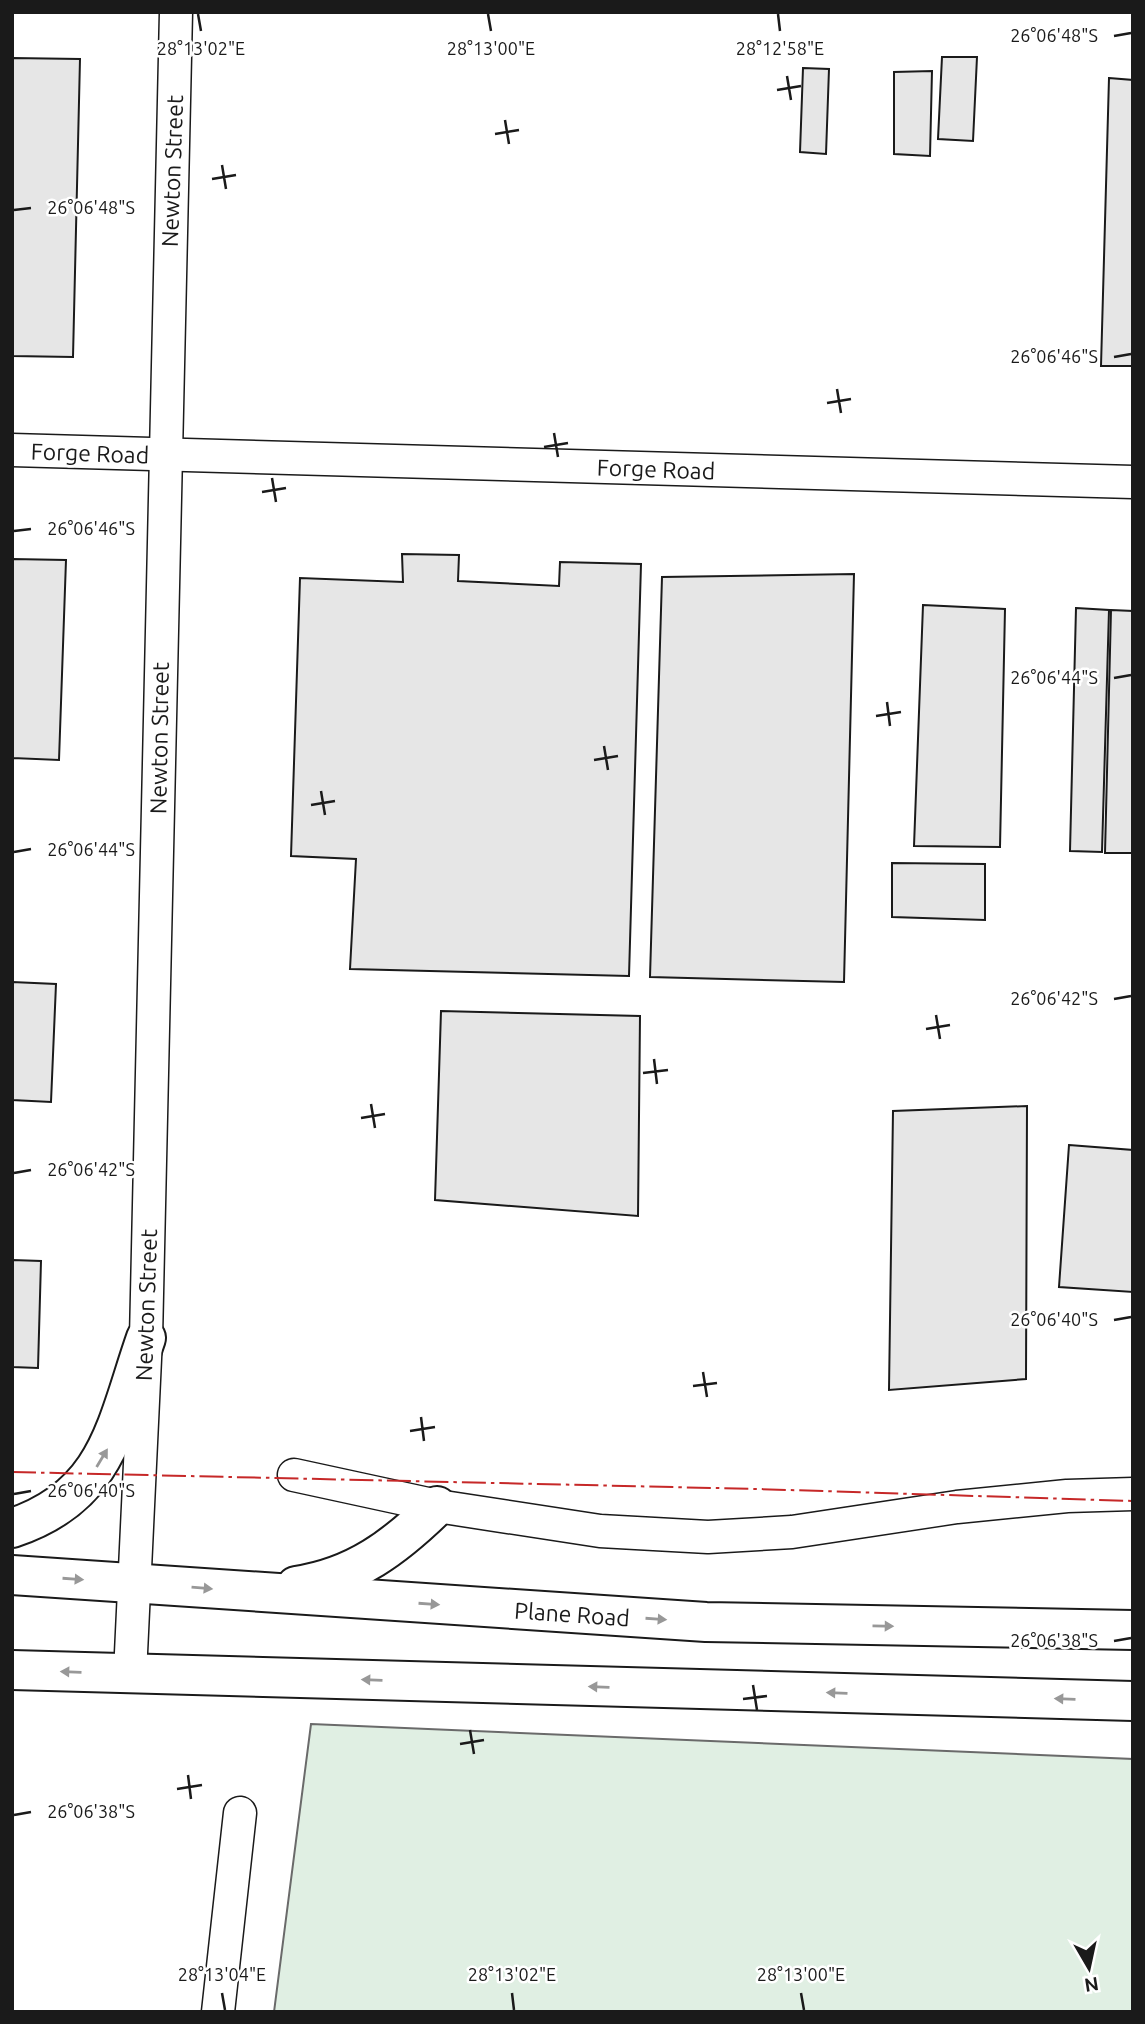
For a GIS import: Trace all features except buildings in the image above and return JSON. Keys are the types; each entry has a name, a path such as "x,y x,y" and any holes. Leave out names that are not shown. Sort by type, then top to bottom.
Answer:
{"main road":[{"path":"12,1528 32,1521 82,1489 106,1453 146,1338"},
{"path":"256,1592 308,1584 368,1561 392,1548 437,1506"},
{"name":"Plane Road","path":"12,1575 706,1622 1133,1630"},
{"path":"12,1670 1133,1701"}],"street":[{"name":"Newton Street","path":"130,1674 146,1338 176,12"},
{"name":"Forge Road","path":"12,450 1133,482"},
{"path":"294,1475 437,1506 600,1531 708,1537 792,1532 957,1507 1067,1496 1133,1494"},
{"path":"218,2012 240,1813"}],"green space":[{"path":"311,1724 1133,1759 1133,2012 274,2012"}],"power":[{"path":"12,1472 758,1489 1133,1501"}]}
